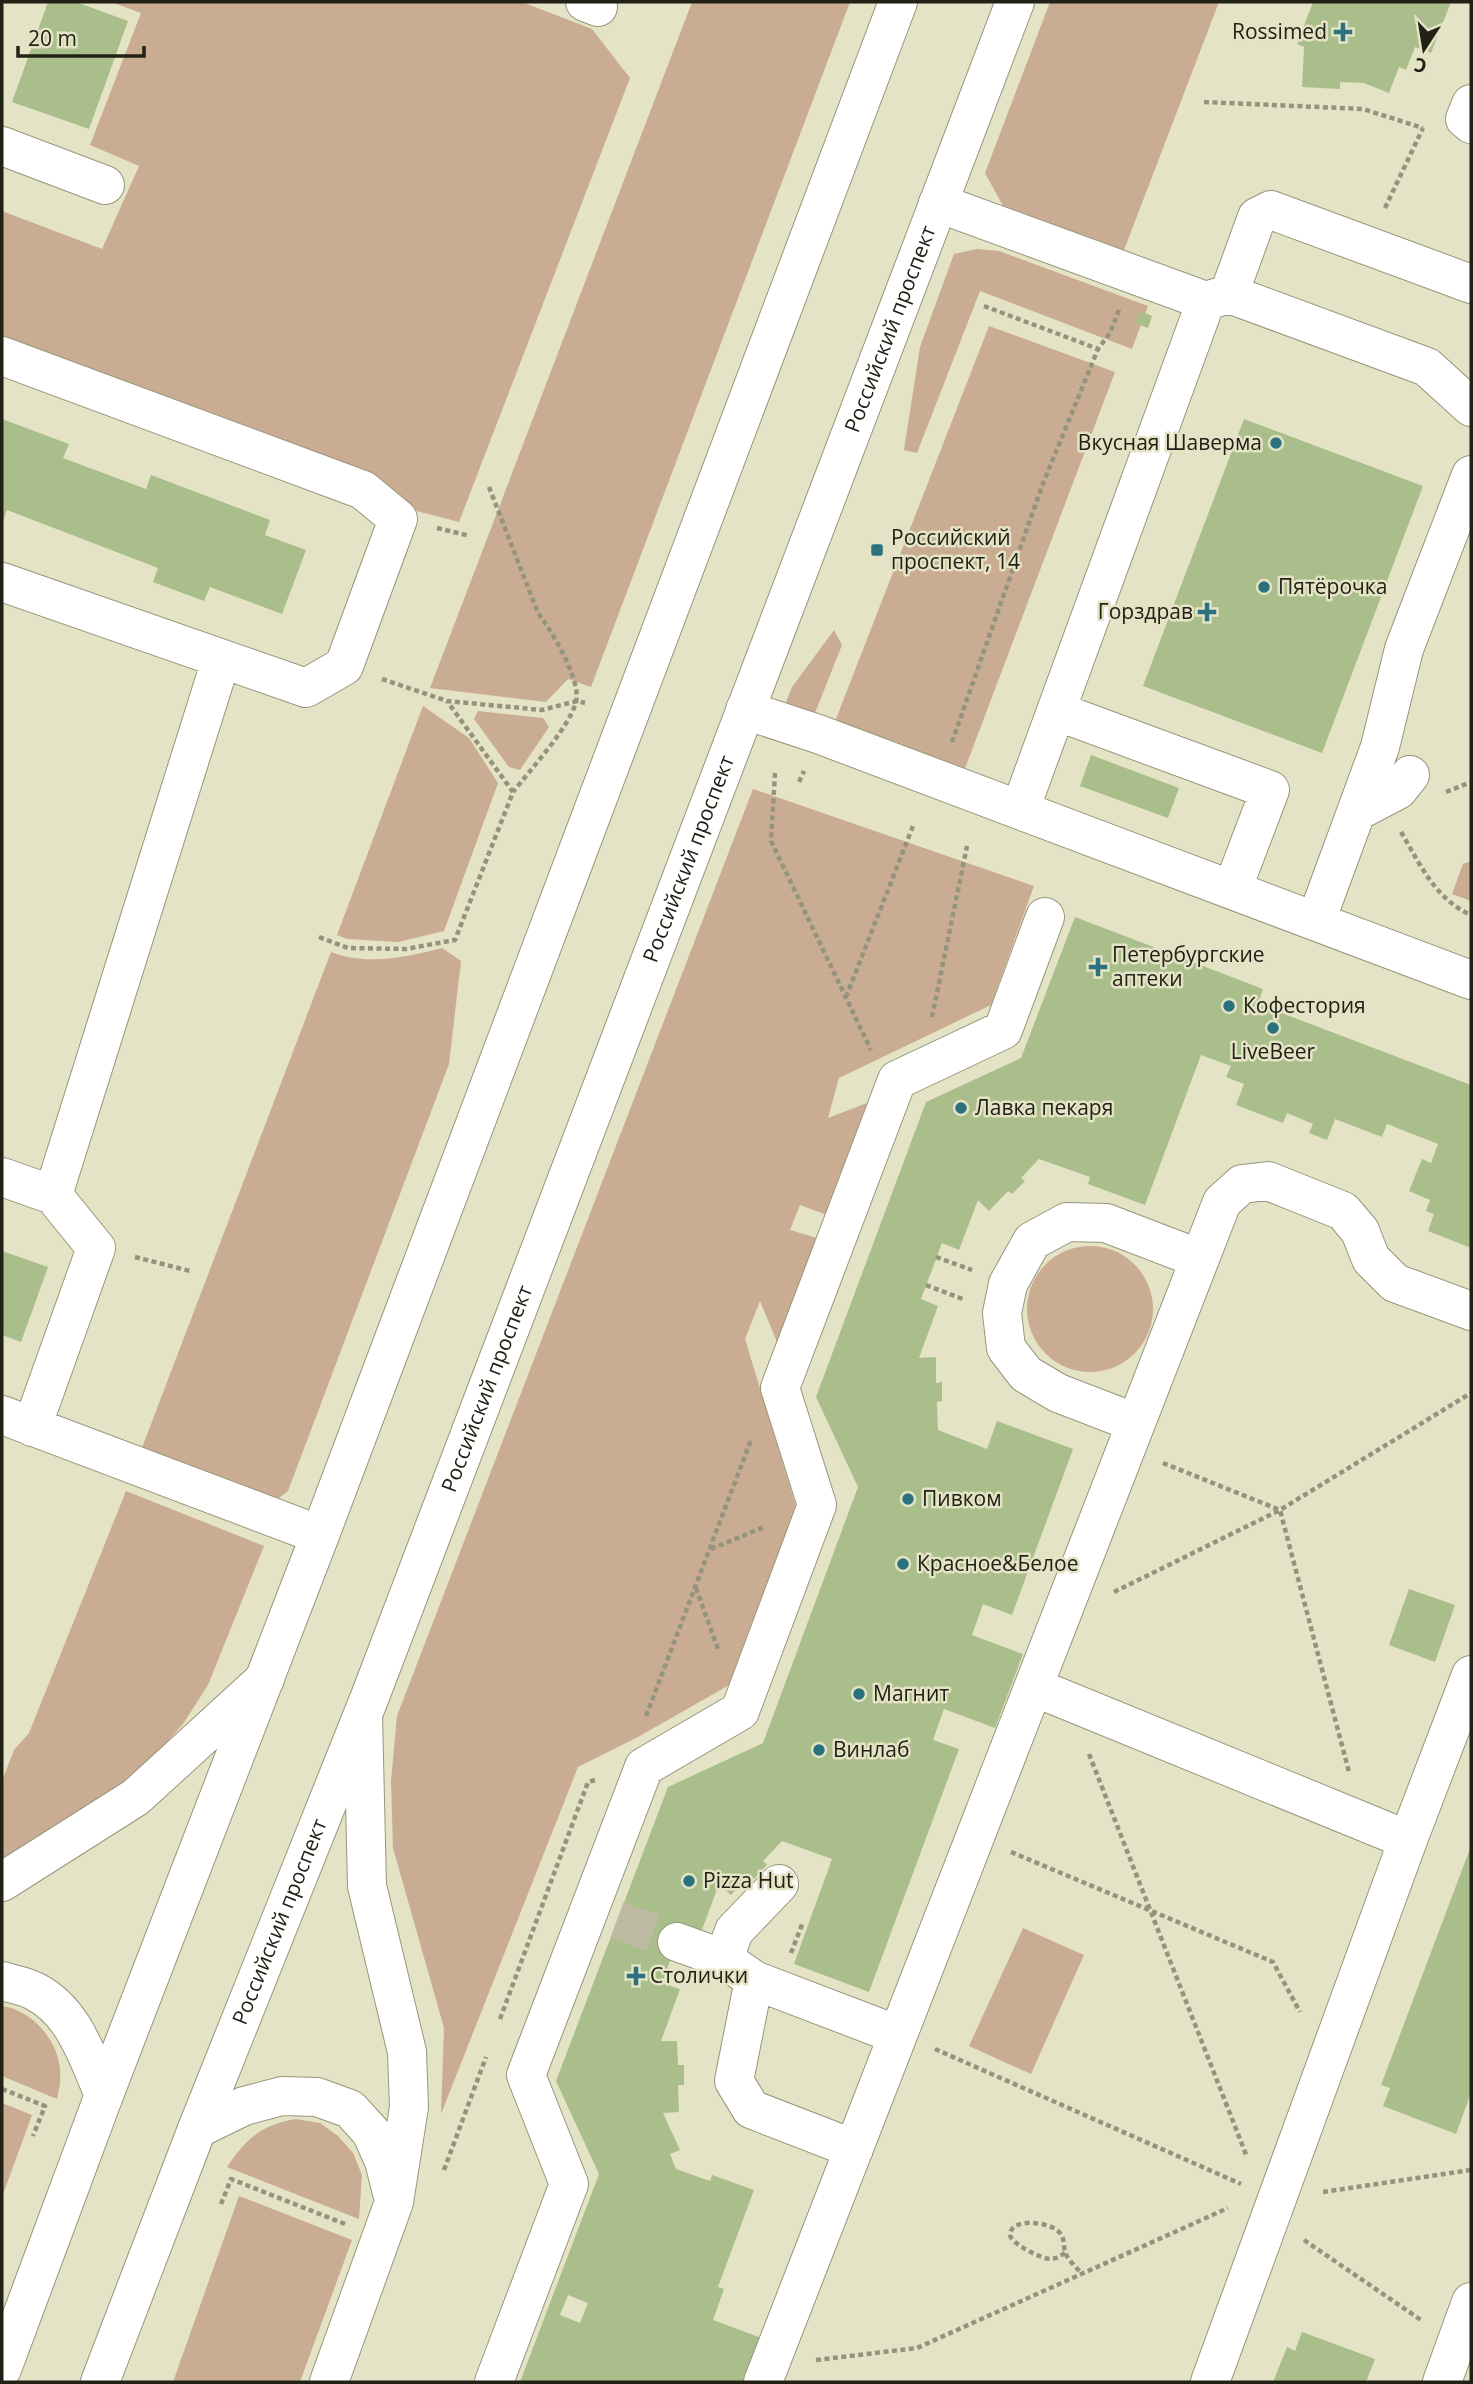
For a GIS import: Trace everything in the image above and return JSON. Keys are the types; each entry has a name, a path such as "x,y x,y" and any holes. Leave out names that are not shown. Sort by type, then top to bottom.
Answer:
{"main road":[{"path":"2,2369 104,2095 320,1535 898,2"},
{"name":"Российский проспект","path":"100,2382 197,2129 363,1715 1015,2"},
{"path":"2,146 105,185"},
{"path":"938,203 1427,367 1471,407"},
{"path":"1020,810 1217,298 1257,217 1271,210 1471,284"},
{"path":"2,356 363,490 398,519 345,666 306,688 2,582"},
{"path":"1316,921 1369,806 1380,747 1404,649 1471,475"},
{"path":"53,1195 221,660"},
{"path":"744,710 818,734 1471,980"},
{"path":"1056,711 1270,790 1232,890"},
{"path":"1369,806 1398,790 1410,775"},
{"path":"494,2382 569,2184 526,2075 603,1914 644,1767 740,1711 817,1505 780,1388 897,1080 1003,1030 1045,917"},
{"path":"2,1177 53,1195 96,1248 17,1421 320,1535"},
{"path":"770,2373 898,2035 1222,1202 1242,1184 1268,1181 1343,1211 1360,1231 1371,1259 1395,1283 1471,1311"},
{"path":"1131,1436 1026,1374 1006,1348 1002,1313 1009,1284 1032,1241 1067,1222 1106,1223 1200,1259"},
{"path":"1210,2382 1270,2203 1327,2062 1471,1675"},
{"path":"2,1882 136,1797 265,1679"},
{"path":"1034,1687 1408,1840"},
{"name":"Российский проспект","path":"329,2382 394,2202 409,2107 407,2052 368,1886 363,1715"},
{"path":"779,1884 734,1931 739,1970 734,2081 751,2109 854,2149"},
{"path":"677,1942 898,2035"},
{"path":"2,1981 33,1990 62,2011 79,2038 104,2095"},
{"path":"197,2129 244,2106 282,2096 317,2097 350,2109 371,2132 384,2161 394,2202"},
{"path":"1442,2382 1471,2302"}],"path":[{"path":"1204,102 1363,110 1423,128 1469,116"},
{"path":"1370,247 1387,203 1423,128"},
{"path":"984,306 1098,349"},
{"path":"939,780 1042,486 1098,349 1110,333"},
{"path":"319,937 348,948 406,949 455,940 513,792 564,726 577,701 574,681 551,628 538,612 489,487"},
{"path":"413,690 447,701 542,710 577,701 585,703"},
{"path":"447,701 513,792"},
{"path":"775,773 771,841 876,1060 897,1080"},
{"path":"1369,806 1435,888 1455,908 1471,915"},
{"path":"846,998 913,825"},
{"path":"936,1061 928,1035 967,846"},
{"path":"96,1248 190,1271"},
{"path":"643,1725 765,1403 780,1388"},
{"path":"1060,1619 1280,1510 1471,1393"},
{"path":"1131,1436 1280,1510 1362,1823"},
{"path":"1069,1701 1150,1909 1270,2203"},
{"path":"975,1837 1273,1962 1327,2062"},
{"path":"898,2035 945,2053 1270,2203 1456,2344"},
{"path":"2,2089 45,2106 33,2136"},
{"path":"770,2373 818,2360 917,2348 1082,2274 1270,2203 1471,2170"},
{"path":"220,2204 231,2179 356,2228"},
{"path":"1065,2253 1047,2260 1018,2246 1010,2235 1018,2225 1045,2224 1054,2227 1061,2234 1065,2253 1082,2274"}],"shaded area":[{"path":"111,2 522,2 592,29 630,78 459,522 405,508 2,342 2,211 102,249 139,166 90,145 141,13"},
{"path":"692,2 850,2 591,687 568,679 546,702 430,688"},
{"path":"1050,2 1219,2 1124,250 1003,206 985,173"},
{"path":"977,249 999,251 1148,306 1132,349 980,291 917,453 904,450 920,347 954,254"},
{"path":"989,326 1115,372 964,771 834,724"},
{"path":"834,630 842,645 811,723 781,714 792,687"},
{"path":"423,706 469,738 498,783 444,931 398,942 347,939 337,935"},
{"path":"478,711 543,718 549,727 520,770 509,767 474,719"},
{"path":"753,789 1034,886 991,1005 839,1078 828,1118 867,1103 827,1215 800,1205 790,1230 817,1238 777,1342 760,1301 745,1339 798,1513 731,1684 638,1737 578,1767 441,2114 444,2028 393,1848 391,1781 397,1716"},
{"path":"1471,861 1471,901 1452,894 1463,864"},
{"path":"442,948 461,961 449,1064 288,1491 273,1503 140,1453 331,952 358,959 386,959"},
{"path":"1090,1246 1114,1251 1134,1265 1148,1285 1153,1309 1148,1333 1134,1353 1114,1367 1090,1372 1066,1367 1046,1353 1032,1333 1027,1309 1032,1285 1046,1265 1066,1251"},
{"path":"126,1491 264,1546 208,1685 183,1724 146,1765 102,1800 2,1869 2,1781 14,1750 29,1733"},
{"path":"1023,1928 1084,1955 1031,2074 969,2046"},
{"path":"2,2006 33,2020 49,2038 55,2049 60,2071 57,2099 2,2076"},
{"path":"2,2103 32,2115 2,2197"},
{"path":"296,2119 320,2123 338,2136 353,2153 362,2175 359,2219 227,2167 256,2134 273,2125"},
{"path":"239,2196 352,2240 300,2382 173,2382"}],"building":[{"path":"48,2 76,2 128,21 89,129 12,102"},
{"path":"1313,2 1451,2 1431,53 1415,47 1406,70 1399,67 1389,93 1364,83 1340,82 1340,89 1302,87 1304,47 1297,44"},
{"path":"1140,311 1152,316 1148,328 1135,323"},
{"path":"2,419 69,444 63,458 146,489 151,475 270,520 265,535 306,550 282,614 210,587 204,601 153,582 158,568 7,510 2,524"},
{"path":"1244,419 1423,486 1322,753 1143,686"},
{"path":"1091,755 1179,788 1168,818 1080,786"},
{"path":"1075,917 1263,989 1258,1004 1471,1085 1471,1248 1428,1231 1434,1214 1426,1211 1430,1200 1409,1191 1422,1159 1431,1163 1438,1144 1387,1124 1382,1137 1335,1119 1327,1140 1309,1133 1313,1124 1287,1113 1283,1123 1236,1105 1244,1084 1226,1077 1231,1066 1201,1055 1145,1205 1088,1184 1090,1177 1039,1159 1021,1178 1025,1181 1012,1194 1008,1191 989,1211 978,1200 959,1250 942,1243 921,1299 938,1306 919,1358 936,1357 936,1383 942,1382 942,1401 937,1402 938,1430 987,1449 997,1421 1073,1449 1012,1615 983,1604 972,1635 1023,1654 995,1728 944,1709 933,1740 959,1749 869,1992 794,1964 832,1859 782,1841 763,1861 767,1865 754,1879 750,1874 731,1895 719,1884 700,1935 682,1928 662,1983 680,1989 661,2041 677,2041 678,2065 684,2065 684,2085 678,2085 679,2112 663,2113 680,2150 670,2154 676,2169 710,2181 712,2175 754,2190 718,2287 724,2289 713,2320 764,2339 748,2382 520,2382 599,2174 556,2081 668,1787 763,1743 858,1487 816,1397 926,1102 1021,1058","holes":["568,2295 588,2303 580,2323 560,2315"]},
{"path":"2,1251 48,1267 21,1342 2,1335"},
{"path":"1409,1589 1455,1605 1435,1662 1389,1645"},
{"path":"1471,1846 1471,2093 1456,2134 1383,2106 1390,2088 1381,2085"},
{"path":"1302,2332 1375,2359 1366,2382 1273,2382 1287,2347 1295,2351"}],"tunnel":[{"path":"617,1920 677,1942"}],"place":[{"name":"Rossimed","path":"1343,32"},
{"name":"Вкусная Шаверма","path":"1276,443"},
{"name":"Российский проспект, 14","path":"877,550"},
{"name":"Пятёрочка","path":"1264,587"},
{"name":"Горздрав","path":"1207,612"},
{"name":"Петербургские аптеки","path":"1098,967"},
{"name":"Кофестория","path":"1229,1006"},
{"name":"LiveBeer","path":"1273,1028"},
{"name":"Лавка пекаря","path":"961,1108"},
{"name":"Пивком","path":"908,1499"},
{"name":"Красное&Белое","path":"903,1564"},
{"name":"Магнит","path":"859,1694"},
{"name":"Винлаб","path":"819,1750"},
{"name":"Pizza Hut","path":"689,1881"},
{"name":"Столички","path":"636,1976"}]}
